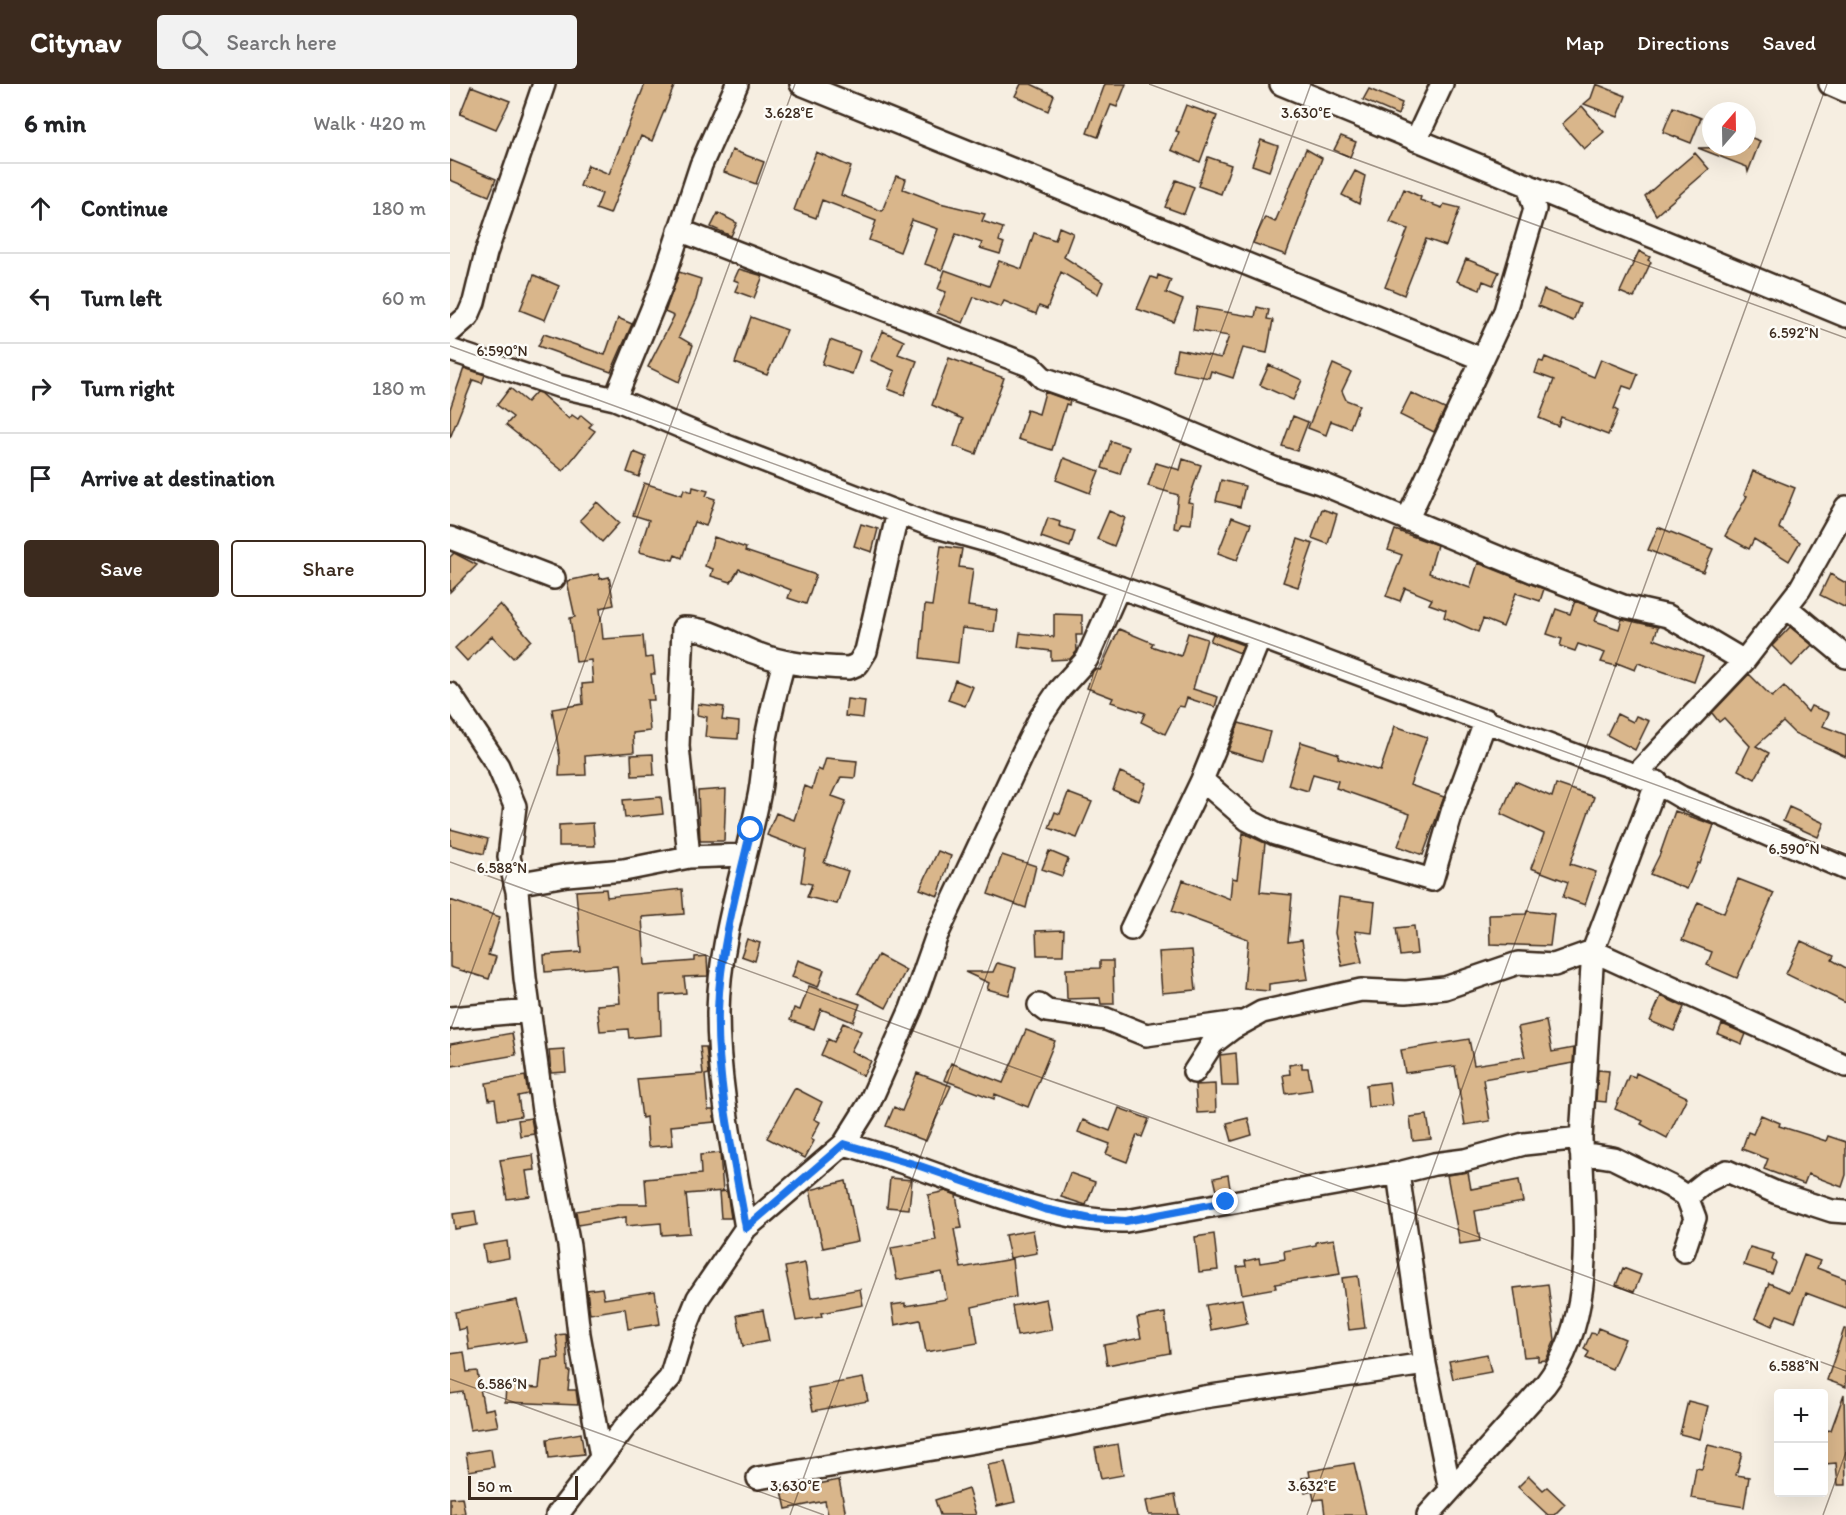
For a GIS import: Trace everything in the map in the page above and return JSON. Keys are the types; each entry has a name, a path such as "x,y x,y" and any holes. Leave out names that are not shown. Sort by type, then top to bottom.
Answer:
{"street":[{"path":"450,332 468,316 474,302 486,253 544,84"},
{"path":"615,399 661,287 701,165 737,84"},
{"path":"801,84 1482,359"},
{"path":"1281,84 1846,316"},
{"path":"1416,140 1442,84"},
{"path":"1830,84 1846,91"},
{"path":"1407,520 1504,312 1535,209 1528,186"},
{"path":"679,230 1031,366 1043,378 1143,413 1603,598 1668,616 1744,661"},
{"path":"450,350 558,386 615,399 734,449 898,512 1119,587 1486,720 1583,758 1637,774 1657,782 1681,797 1846,869"},
{"path":"689,857 678,747 683,628 710,631 752,652 784,662 849,668 858,664 866,651 898,512"},
{"path":"1637,774 1744,661 1800,589 1844,516"},
{"path":"450,538 554,578"},
{"path":"557,1515 601,1457 670,1378 683,1335 698,1298 746,1228 844,1144 885,1074 937,935 1027,744 1059,690 1087,659 1119,587"},
{"path":"1786,607 1846,657"},
{"path":"1131,930 1202,780 1260,637"},
{"path":"746,1228 728,1120 720,1054 718,1010 723,962 759,800 769,724 784,662"},
{"path":"450,694 498,766 512,793 515,814 509,857 515,884 543,1111 569,1246 579,1334 601,1457"},
{"path":"1202,780 1248,820 1275,834 1432,880 1452,812 1486,720"},
{"path":"1428,1515 1551,1376 1571,1339 1577,1320 1584,1218 1581,1145 1593,951 1657,782"},
{"path":"515,884 567,875 624,870 689,857 745,855"},
{"path":"1194,1072 1212,1044 1262,1012 1361,990 1406,992 1444,988 1518,963 1554,965 1593,951 1846,1066"},
{"path":"1039,1005 1047,1011 1106,1019 1146,1035 1245,1022"},
{"path":"450,1018 530,1011"},
{"path":"844,1144 906,1162 1044,1209 1109,1222 1126,1221 1398,1173 1434,1164 1465,1160 1524,1144 1581,1145 1646,1173 1687,1197 1695,1218 1684,1251"},
{"path":"1687,1197 1707,1181 1727,1171 1777,1193 1832,1211 1846,1212"},
{"path":"1398,1173 1425,1364 1450,1490"},
{"path":"758,1478 1028,1433 1204,1397 1425,1364"}],"building":[{"path":"645,84 675,84 652,141 641,136 610,214 596,209 602,194 580,186 588,165 609,174"},
{"path":"1021,84 1031,84 1054,95 1048,111 1015,96"},
{"path":"1105,84 1126,84 1117,107 1111,105 1098,137 1087,133"},
{"path":"1596,84 1626,96 1618,117 1584,104 1591,98"},
{"path":"471,86 510,101 496,129 460,114"},
{"path":"1369,89 1402,103 1398,115 1363,100"},
{"path":"1186,105 1217,116 1200,162 1171,150 1179,132 1176,131"},
{"path":"1582,106 1604,132 1584,149 1562,124"},
{"path":"1673,107 1701,118 1691,143 1663,132"},
{"path":"1341,136 1356,142 1350,157 1334,150"},
{"path":"1756,139 1760,141 1756,151"},
{"path":"1261,140 1278,146 1269,171 1252,165"},
{"path":"1306,149 1322,158 1286,255 1253,243 1265,217 1275,222"},
{"path":"732,150 764,162 756,184 724,172"},
{"path":"816,152 851,167 841,195 882,211 896,176 906,179 903,189 940,203 985,214 982,221 1003,228 999,241 1004,243 1000,254 980,248 982,243 956,234 942,270 925,264 938,229 912,220 900,252 869,240 876,221 822,200 816,218 794,210"},
{"path":"1695,153 1709,169 1656,215 1645,196"},
{"path":"1719,156 1754,156 1748,172 1747,167"},
{"path":"1208,157 1231,165 1221,194 1198,186"},
{"path":"450,160 496,179 489,196 450,180"},
{"path":"1355,171 1365,176 1359,204 1342,195"},
{"path":"1176,180 1194,187 1184,214 1165,207"},
{"path":"1404,189 1421,197 1420,200 1442,208 1444,204 1460,208 1446,246 1426,239 1404,295 1385,287 1408,229 1390,222"},
{"path":"718,213 737,223 731,236 711,227"},
{"path":"1059,227 1073,233 1064,257 1103,282 1098,294 1061,272 1047,309 1039,306 1036,314 1004,301 1001,307 974,297 963,323 937,313 946,292 938,289 945,270 989,286 999,261 1022,269 1034,233 1055,240"},
{"path":"1639,251 1650,257 1648,260 1651,262 1634,298 1620,292"},
{"path":"1466,259 1499,272 1493,285 1483,281 1480,290 1457,281"},
{"path":"739,269 763,276 754,298 735,291 739,282 734,280"},
{"path":"679,272 701,279 696,300 679,337 693,345 679,382 648,367 674,316 665,312"},
{"path":"534,275 559,286 545,320 520,310"},
{"path":"1158,275 1171,280 1166,293 1183,300 1174,322 1137,309 1151,277 1157,279"},
{"path":"1544,290 1580,304 1573,321 1538,306"},
{"path":"1197,307 1255,317 1257,307 1269,310 1267,319 1273,320 1267,353 1243,348 1233,378 1211,371 1209,378 1173,371 1177,349 1221,358 1229,336 1193,330"},
{"path":"751,317 787,330 767,375 735,363"},
{"path":"618,318 632,324 611,372 538,346 544,334 605,355"},
{"path":"883,331 904,341 898,354 917,361 904,395 888,389 895,371 870,360"},
{"path":"830,340 860,351 852,374 822,364"},
{"path":"1545,357 1594,377 1601,359 1638,374 1632,389 1623,386 1614,409 1618,411 1608,435 1561,417 1558,426 1539,418 1554,380 1535,373 1539,361 1543,362"},
{"path":"949,358 1004,378 976,454 954,446 963,419 932,405"},
{"path":"1333,364 1351,372 1342,391 1346,400 1359,405 1350,428 1331,421 1326,435 1308,428"},
{"path":"1269,365 1302,380 1293,400 1260,385"},
{"path":"464,368 485,375 482,383 473,380 450,438 450,409"},
{"path":"510,388 527,402 536,392 540,393 569,419 572,415 578,419 581,415 592,424 589,427 595,431 563,471 506,425 513,417 497,405"},
{"path":"1045,392 1070,401 1069,405 1066,404 1052,450 1018,439 1027,410 1039,414"},
{"path":"1411,393 1445,409 1434,432 1400,415"},
{"path":"1293,416 1308,422 1297,451 1282,446"},
{"path":"1111,441 1129,447 1120,474 1102,468"},
{"path":"634,452 646,457 639,477 627,472"},
{"path":"1064,458 1099,471 1090,493 1056,480"},
{"path":"1183,459 1201,465 1188,502 1193,503 1191,524 1181,523 1179,529 1174,528 1178,495 1148,486 1156,463 1180,470"},
{"path":"1753,471 1795,488 1779,528 1800,542 1789,561 1754,539 1749,549 1725,536 1747,496 1744,495"},
{"path":"1221,480 1245,486 1240,507 1216,501"},
{"path":"644,483 682,495 684,489 692,492 693,487 708,491 706,496 715,499 706,526 694,522 682,558 675,555 673,560 639,552 649,520 633,515"},
{"path":"597,502 619,523 602,542 580,520"},
{"path":"1322,509 1337,514 1328,544 1312,538"},
{"path":"1109,511 1125,518 1114,546 1097,539"},
{"path":"1232,517 1251,524 1237,560 1218,553"},
{"path":"1048,518 1060,522 1059,526 1075,531 1070,547 1041,537"},
{"path":"861,524 878,529 872,552 854,546"},
{"path":"1658,527 1713,549 1703,572 1648,550"},
{"path":"1395,530 1437,545 1429,573 1470,588 1478,563 1544,589 1540,601 1516,593 1503,627 1483,619 1478,632 1444,617 1446,610 1429,604 1432,599 1405,588 1400,601 1386,596 1402,555 1388,550"},
{"path":"714,537 746,548 745,551 816,575 806,604 788,598 791,590 739,569 731,582 711,576 713,569 705,566"},
{"path":"1298,539 1313,544 1298,587 1283,582"},
{"path":"941,546 962,549 959,567 973,569 968,606 997,610 994,632 962,628 958,663 920,658 925,605 932,606"},
{"path":"454,553 477,565 450,592 450,557"},
{"path":"599,574 600,579 609,577 614,605 600,608 603,639 643,636 645,658 653,657 655,674 651,674 654,700 647,700 650,731 633,733 634,752 585,756 586,775 559,776 560,758 552,709 583,704 582,684 593,683 591,660 576,662 570,618 575,617 567,581"},
{"path":"1830,574 1846,583 1846,608 1820,595"},
{"path":"1575,601 1599,610 1595,621 1619,629 1622,619 1658,627 1654,639 1703,657 1694,682 1638,663 1635,670 1617,663 1616,666 1601,662 1605,653 1578,644 1575,651 1560,646 1562,639 1547,634 1556,609 1570,614"},
{"path":"500,604 531,640 513,658 492,636 467,661 455,648"},
{"path":"1054,614 1082,615 1082,635 1076,635 1077,651 1070,659 1051,660 1051,651 1018,647 1020,633 1054,637"},
{"path":"1790,627 1812,645 1792,666 1772,646"},
{"path":"1119,629 1153,643 1151,646 1181,656 1188,633 1207,639 1193,689 1218,697 1215,707 1187,698 1184,707 1179,706 1165,734 1141,722 1145,713 1111,702 1113,698 1087,688 1093,671 1100,670"},
{"path":"1213,634 1243,645 1240,653 1210,641"},
{"path":"1749,674 1772,697 1784,686 1808,712 1811,706 1829,713 1823,726 1846,735 1846,757 1794,733 1783,722 1756,746 1769,753 1755,779 1738,770 1750,746 1724,718 1719,722 1712,713"},
{"path":"955,680 973,687 965,706 948,700"},
{"path":"847,699 865,701 863,718 845,716"},
{"path":"698,704 724,707 722,720 739,722 738,739 705,737 707,717 697,715"},
{"path":"1617,714 1633,722 1636,716 1649,721 1635,750 1607,735"},
{"path":"1239,723 1270,732 1262,761 1228,751"},
{"path":"1395,726 1427,737 1410,785 1444,797 1423,855 1398,846 1410,814 1336,788 1338,781 1313,774 1308,791 1288,785 1301,742 1339,754 1338,758 1380,771"},
{"path":"653,754 654,775 632,776 631,755"},
{"path":"826,758 857,761 855,778 841,777 832,796 846,801 824,863 848,871 837,904 807,897 812,884 801,882 806,850 767,835 776,813 794,820 805,786 812,789 818,769 822,771"},
{"path":"1120,772 1146,783 1139,801 1113,790"},
{"path":"1515,781 1552,797 1556,784 1594,797 1570,864 1596,872 1585,905 1563,897 1568,882 1531,868 1544,834 1501,814"},
{"path":"726,789 724,841 700,841 698,791"},
{"path":"1068,793 1092,802 1077,838 1049,828 1055,812 1060,814"},
{"path":"661,797 663,814 625,818 623,800"},
{"path":"1789,807 1824,823 1818,837 1783,821"},
{"path":"1675,811 1714,825 1700,864 1698,863 1687,889 1650,874 1660,854"},
{"path":"593,823 595,846 559,846 559,825"},
{"path":"450,829 488,839 484,854 450,845"},
{"path":"1243,833 1265,843 1260,892 1292,895 1288,942 1302,940 1308,979 1269,984 1269,991 1244,989 1248,939 1172,911 1183,880 1230,899 1232,878 1237,879"},
{"path":"938,851 951,856 938,896 920,889"},
{"path":"1049,851 1068,859 1062,876 1042,869"},
{"path":"1002,855 1036,866 1026,908 988,894"},
{"path":"1738,879 1774,893 1737,978 1707,965 1712,952 1682,940 1698,902 1724,913"},
{"path":"606,889 607,897 682,889 684,914 642,917 645,965 695,961 695,957 707,956 708,976 684,977 686,993 660,995 661,1035 629,1038 628,1029 600,1031 597,1005 620,1003 617,966 545,972 544,955 581,952 576,891"},
{"path":"1339,897 1375,902 1372,933 1355,931 1362,962 1342,966 1335,933"},
{"path":"450,900 500,917 488,955 496,957 489,979 450,967"},
{"path":"1527,911 1554,914 1550,946 1490,944 1489,915 1526,914"},
{"path":"1414,926 1417,954 1400,956 1396,928"},
{"path":"1064,930 1063,955 1037,955 1036,931"},
{"path":"747,939 760,943 755,961 741,956"},
{"path":"1801,941 1834,956 1832,960 1846,968 1846,1003 1786,974"},
{"path":"1192,950 1196,990 1162,993 1159,952"},
{"path":"878,955 906,970 886,1008 858,993"},
{"path":"798,960 824,970 818,987 792,977"},
{"path":"1100,961 1113,961 1114,1004 1101,1004 1100,998 1067,999 1066,969 1100,968"},
{"path":"997,963 1016,968 1009,995 987,989 989,983 965,972 993,972"},
{"path":"809,986 860,1004 853,1022 821,1009 814,1029 790,1020 794,1008 800,1010"},
{"path":"1661,996 1684,1007 1674,1031 1650,1021"},
{"path":"1546,1021 1552,1052 1574,1048 1573,1063 1483,1079 1490,1121 1465,1125 1455,1066 1405,1073 1401,1050 1469,1039 1474,1065 1525,1057 1518,1027"},
{"path":"843,1023 861,1031 851,1051 871,1061 863,1076 821,1055 828,1039 834,1042"},
{"path":"1722,1024 1746,1034 1742,1044 1718,1034"},
{"path":"1026,1030 1055,1041 1028,1107 995,1094 994,1099 944,1080 951,1063 1003,1083"},
{"path":"512,1033 516,1055 452,1066 450,1044"},
{"path":"700,1047 706,1047 709,1074 705,1075 708,1110 713,1110 715,1122 671,1126 673,1145 648,1147 646,1117 642,1118 637,1079 703,1074"},
{"path":"564,1049 566,1072 551,1073 549,1050"},
{"path":"1236,1053 1238,1086 1222,1086 1220,1055"},
{"path":"1302,1063 1302,1068 1308,1068 1312,1090 1286,1094 1283,1075 1290,1074 1289,1065"},
{"path":"1598,1070 1609,1071 1606,1102 1596,1101"},
{"path":"917,1073 951,1086 926,1141 886,1126 894,1107 902,1111"},
{"path":"1636,1073 1687,1097 1667,1138 1641,1124 1643,1121 1615,1109 1629,1075 1635,1077"},
{"path":"525,1076 528,1094 518,1096 521,1116 498,1120 495,1099 489,1100 486,1083"},
{"path":"1389,1082 1392,1105 1368,1107 1366,1085"},
{"path":"1215,1084 1216,1112 1197,1113 1195,1085"},
{"path":"795,1088 822,1102 814,1119 820,1122 805,1158 767,1138"},
{"path":"1119,1108 1149,1119 1142,1137 1137,1135 1127,1162 1106,1154 1110,1144 1078,1132 1083,1120 1110,1131"},
{"path":"1427,1115 1431,1139 1413,1141 1410,1117"},
{"path":"1761,1115 1780,1123 1779,1126 1826,1141 1828,1136 1846,1142 1846,1175 1842,1187 1808,1174 1804,1184 1764,1169 1768,1159 1742,1149 1748,1132 1753,1134"},
{"path":"531,1118 534,1134 520,1136 518,1120"},
{"path":"1248,1118 1252,1135 1232,1141 1227,1123"},
{"path":"720,1153 723,1191 686,1194 690,1233 662,1235 661,1223 626,1226 626,1217 578,1225 576,1211 618,1204 647,1204 645,1179 701,1174 700,1155"},
{"path":"533,1155 535,1170 526,1171 530,1196 507,1199 500,1160"},
{"path":"1468,1172 1471,1189 1519,1180 1523,1202 1475,1211 1480,1241 1460,1244 1447,1175"},
{"path":"1070,1173 1095,1182 1086,1205 1061,1197"},
{"path":"1228,1175 1230,1188 1217,1191 1214,1178"},
{"path":"890,1178 912,1180 909,1209 887,1207"},
{"path":"846,1181 858,1241 823,1248 810,1190"},
{"path":"727,1191 731,1218 721,1218 719,1192"},
{"path":"946,1191 956,1195 962,1228 954,1229 961,1268 1012,1259 1016,1297 972,1307 978,1343 926,1352 920,1320 895,1325 892,1305 905,1303 905,1306 947,1299 942,1272 897,1280 891,1248 936,1240 928,1195"},
{"path":"475,1211 477,1225 455,1229 453,1214"},
{"path":"1033,1230 1037,1253 1010,1258 1005,1235"},
{"path":"1214,1234 1218,1270 1199,1272 1195,1237"},
{"path":"1334,1239 1340,1274 1275,1284 1276,1288 1242,1294 1237,1267 1246,1266 1245,1261 1259,1258 1260,1263 1285,1259 1284,1251"},
{"path":"507,1241 509,1258 486,1262 483,1245"},
{"path":"1750,1247 1774,1254 1772,1260 1776,1263 1772,1274 1744,1265"},
{"path":"1804,1255 1820,1261 1817,1268 1846,1279 1846,1308 1806,1293 1795,1322 1777,1315 1772,1326 1755,1318 1769,1283 1790,1292"},
{"path":"805,1263 811,1298 860,1289 863,1305 821,1313 822,1317 796,1321 785,1267"},
{"path":"1623,1268 1641,1275 1634,1292 1616,1285"},
{"path":"1358,1276 1365,1328 1349,1330 1342,1278"},
{"path":"1548,1284 1555,1340 1546,1360 1538,1361 1538,1356 1524,1357 1514,1288"},
{"path":"602,1288 604,1299 655,1291 660,1324 628,1329 625,1308 590,1314 587,1290"},
{"path":"1046,1299 1052,1330 1017,1336 1012,1306"},
{"path":"1242,1299 1247,1323 1211,1330 1206,1305"},
{"path":"517,1300 526,1341 469,1350 466,1328 458,1330 455,1312"},
{"path":"763,1310 769,1341 743,1346 737,1315"},
{"path":"1165,1313 1170,1353 1107,1365 1104,1345 1141,1338 1137,1318"},
{"path":"1598,1328 1625,1339 1612,1369 1586,1358 1589,1352 1584,1349 1591,1333 1596,1334"},
{"path":"1844,1329 1846,1329 1846,1387 1827,1380"},
{"path":"566,1334 568,1371 570,1371 568,1390 576,1390 578,1405 505,1402 506,1386 539,1388 542,1360 559,1358 556,1335"},
{"path":"464,1352 467,1372 477,1371 484,1410 494,1408 498,1426 470,1430 463,1392 450,1394 450,1354"},
{"path":"1487,1354 1491,1372 1453,1379 1449,1361"},
{"path":"863,1378 868,1401 813,1411 808,1388"},
{"path":"1844,1394 1846,1485 1838,1485 1836,1463 1828,1464 1828,1430 1831,1430"},
{"path":"1688,1401 1708,1406 1700,1439 1680,1434"},
{"path":"581,1433 584,1454 549,1458 547,1439"},
{"path":"1118,1444 1123,1475 1101,1479 1095,1448"},
{"path":"1708,1445 1742,1453 1736,1475 1749,1477 1744,1507 1691,1498 1696,1468 1702,1469"},
{"path":"491,1449 494,1467 469,1471 466,1453"},
{"path":"1005,1462 1015,1502 997,1506 988,1465"},
{"path":"1354,1463 1366,1515 1325,1515 1323,1499 1314,1500 1312,1490 1305,1492 1302,1478 1310,1477 1309,1471"},
{"path":"1529,1476 1543,1490 1547,1487 1565,1504 1554,1515 1548,1515 1518,1487"},
{"path":"839,1480 846,1515 828,1515 825,1501 786,1509 782,1491"},
{"path":"968,1489 976,1515 940,1515 935,1500"},
{"path":"1175,1495 1179,1515 1149,1515 1146,1501"},
{"path":"462,1497 465,1513 450,1515 450,1498"}],"route":[{"path":"751,830 723,962 718,1010 720,1054 728,1120 746,1228 844,1144 917,1165 977,1188 1044,1209 1109,1222 1168,1214 1226,1202"}]}
